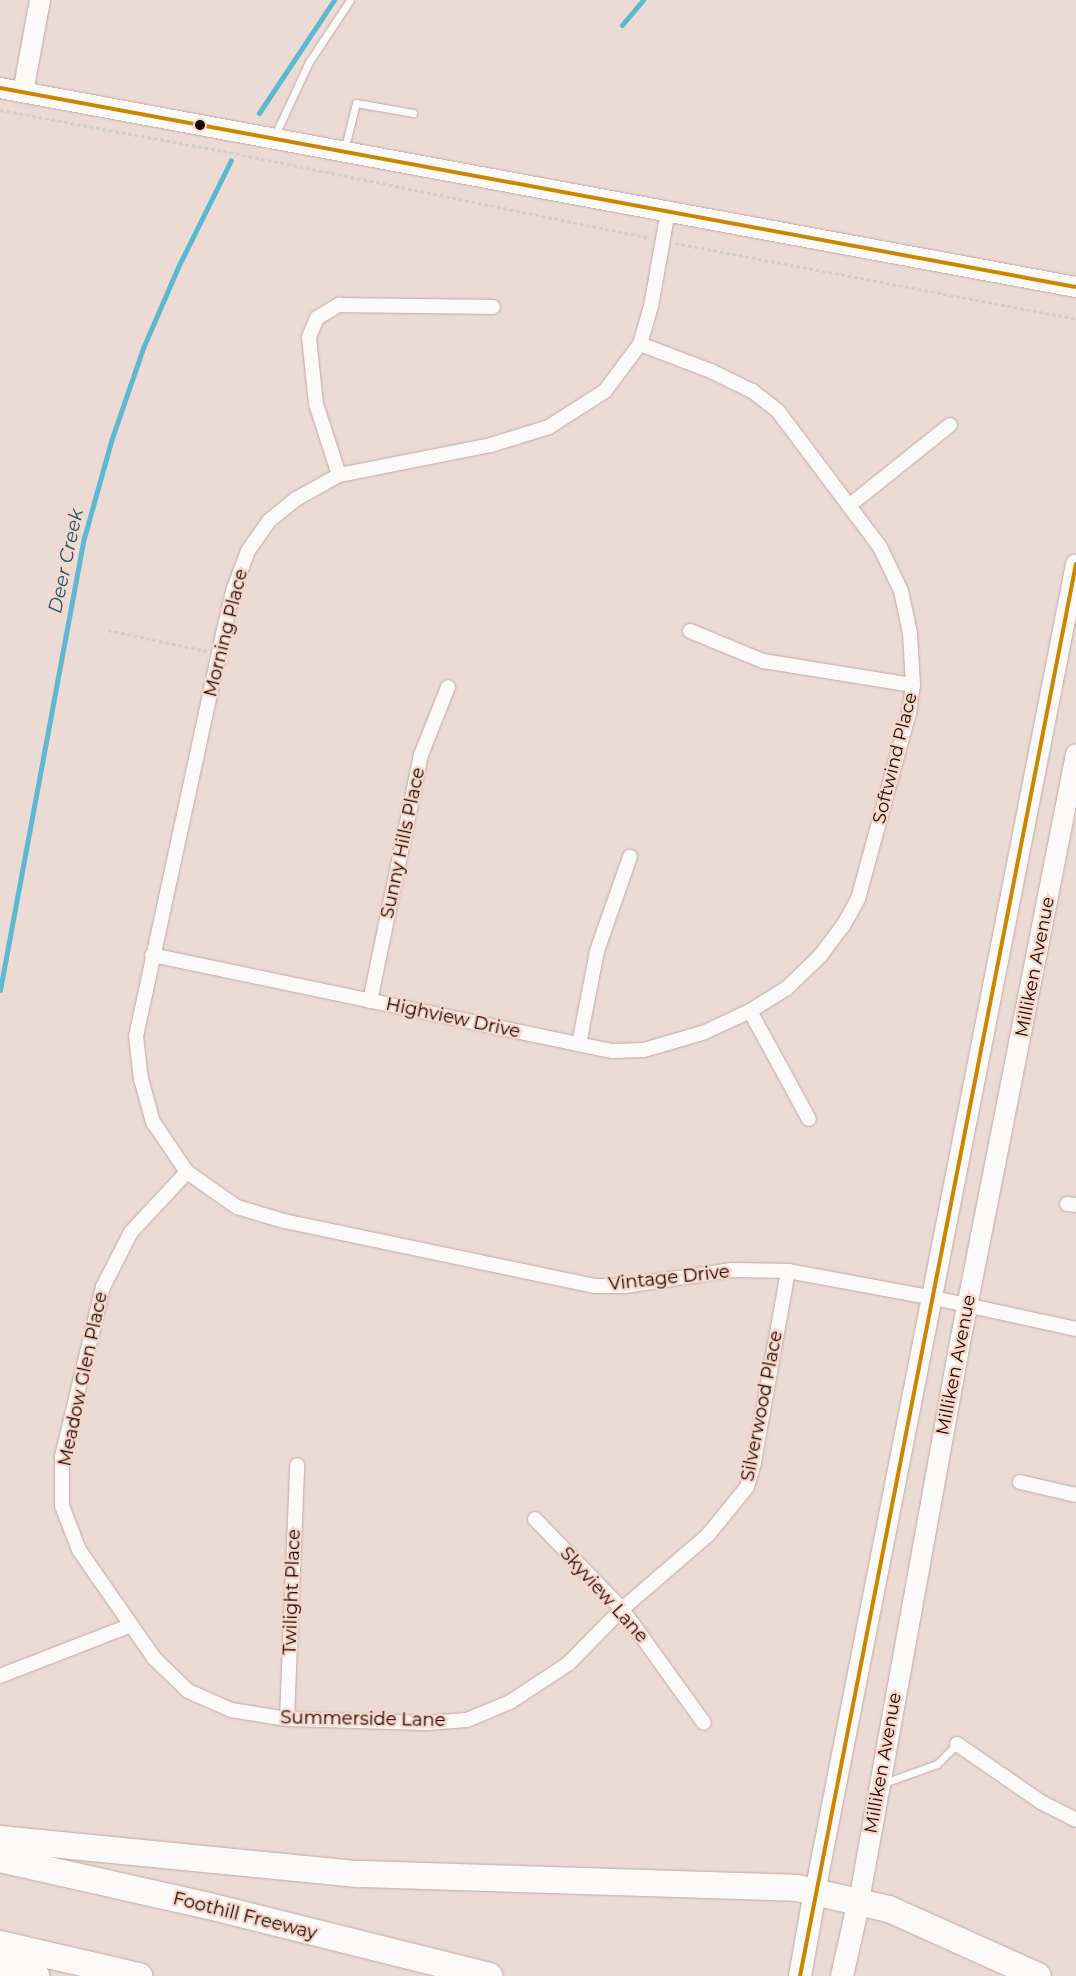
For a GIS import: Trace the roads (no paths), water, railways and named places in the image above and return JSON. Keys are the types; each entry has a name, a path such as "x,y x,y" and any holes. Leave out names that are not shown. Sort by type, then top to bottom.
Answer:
{"highway":[{"path":"0,1839 360,1874 797,1888 889,1909 1038,1976"},
{"name":"Foothill Freeway","path":"0,1860 209,1906 489,1976"},
{"path":"0,1944 140,1976"},
{"path":"0,1965 36,1976"}],"main road":[{"path":"23,92 40,0"},
{"path":"0,88 1076,287"},
{"name":"Milliken Avenue","path":"801,1974 815,1892 934,1298 1076,564"},
{"name":"Milliken Avenue","path":"842,1976 859,1901 967,1305 1076,754"}],"street":[{"name":"Morning Place","path":"186,1172 152,1122 142,1080 136,1036 152,955 233,591 248,551 269,521 296,499 339,475 491,445 549,427 604,391 640,344 650,306 668,211"},
{"path":"339,475 316,404 309,337 317,318 339,305 493,308"},
{"name":"Softwind Place","path":"640,344 711,370 752,390 778,411 880,547 901,591 910,633 913,685 909,712 858,899 843,926 820,956 787,988 750,1011"},
{"path":"850,505 950,425"},
{"path":"690,631 763,660 913,685"},
{"name":"Sunny Hills Place","path":"370,1001 421,755 448,687"},
{"path":"579,1044 597,951 630,856"},
{"name":"Highview Drive","path":"152,955 614,1050 644,1050 706,1032 750,1011"},
{"path":"750,1011 809,1119"},
{"name":"Vintage Drive","path":"186,1172 237,1207 284,1221 595,1286 626,1286 732,1270 788,1271 934,1298 1076,1329"},
{"name":"Meadow Glen Place","path":"129,1626 79,1550 62,1506 62,1457 103,1287 131,1232 186,1172"},
{"name":"Silverwood Place","path":"622,1609 708,1535 747,1487 754,1462 788,1271"},
{"name":"Twilight Place","path":"287,1719 297,1465"},
{"path":"1020,1482 1076,1495"},
{"name":"Skyview Lane","path":"535,1519 622,1609 704,1723"},
{"name":"Summerside Lane","path":"129,1626 154,1658 188,1691 231,1710 287,1719 426,1723 467,1720 538,1686 568,1664 622,1609"},
{"path":"0,1676 129,1626"},
{"path":"956,1744 1041,1802 1076,1820"}],"lane":[{"path":"273,138 309,62 350,0"},
{"path":"344,152 356,103 413,113"},
{"path":"879,1785 937,1764 956,1744"}],"waterway":[{"name":"Deer Creek","path":"259,113 334,0"},
{"path":"622,25 643,0"},
{"name":"Deer Creek","path":"0,990 84,538 111,441 143,348 178,267 231,160"}]}
